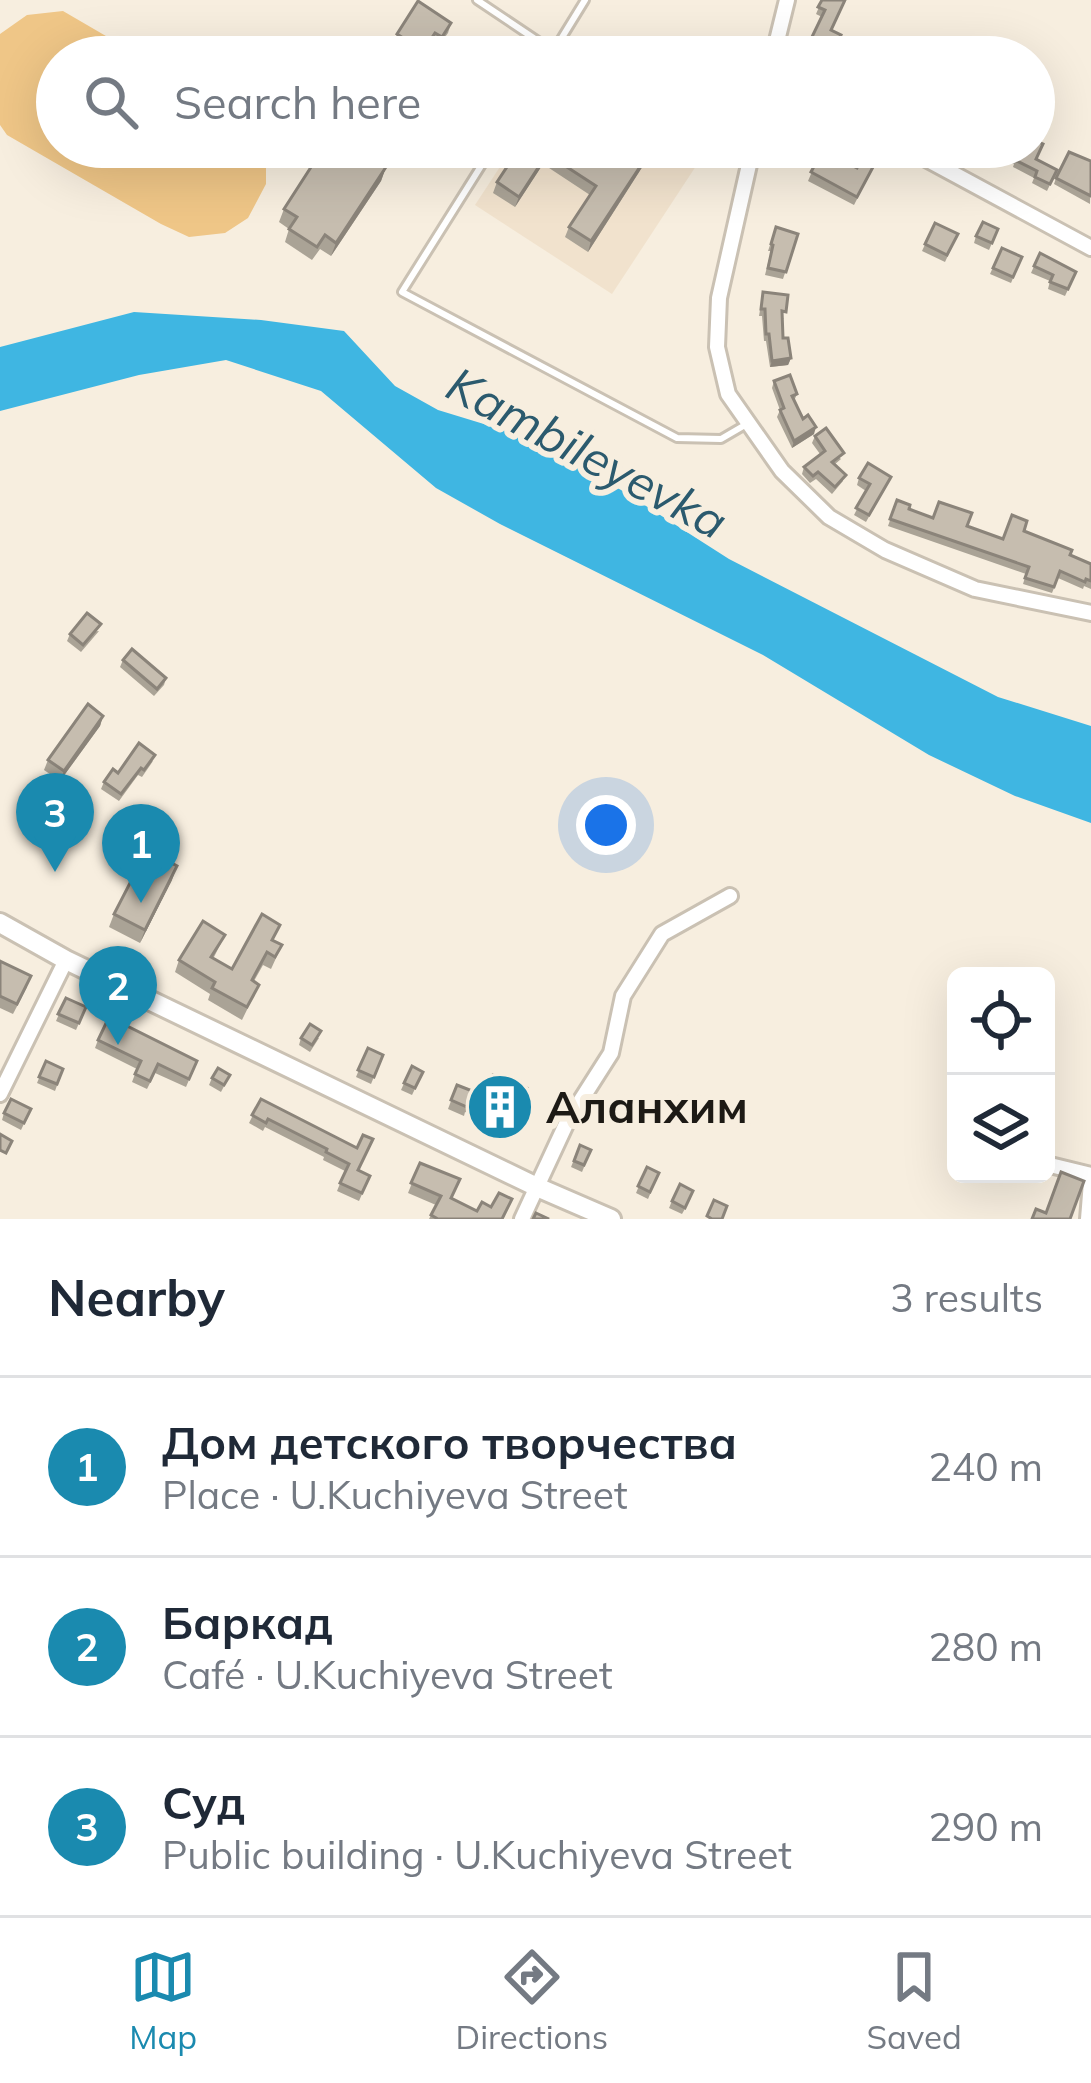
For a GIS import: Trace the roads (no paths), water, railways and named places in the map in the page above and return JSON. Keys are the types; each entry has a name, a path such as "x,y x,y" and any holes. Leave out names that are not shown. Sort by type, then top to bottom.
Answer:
{"street":[{"path":"778,36 787,0"},
{"path":"748,168 719,298 717,347 728,394 782,471 829,517 885,550 975,589 1091,613"},
{"path":"943,168 1091,248"},
{"path":"522,1219 567,1122 611,1053 622,996 662,934 730,896"},
{"path":"0,922 66,960 610,1219"},
{"path":"0,1094 66,960"},
{"path":"1055,1167 1091,1179 1088,1219"}],"lane":[{"path":"477,0 526,36"},
{"path":"562,36 585,0"},
{"path":"480,168 402,292 677,438 721,439 748,423"}],"water":[{"path":"134,312 344,331 395,386 438,410 530,438 729,559 998,697 1091,726 1091,823 1015,796 929,755 763,655 500,524 436,488 321,391 226,360 139,375 0,411 0,347"}],"place":[{"name":"Суд","path":"55,872"},
{"name":"Дом детского творчества","path":"141,903"},
{"name":"Баркад","path":"118,1045"},
{"name":"Аланхим","path":"500,1107"}],"water label":[{"name":"Kambileyevka","path":"587,453"}]}
